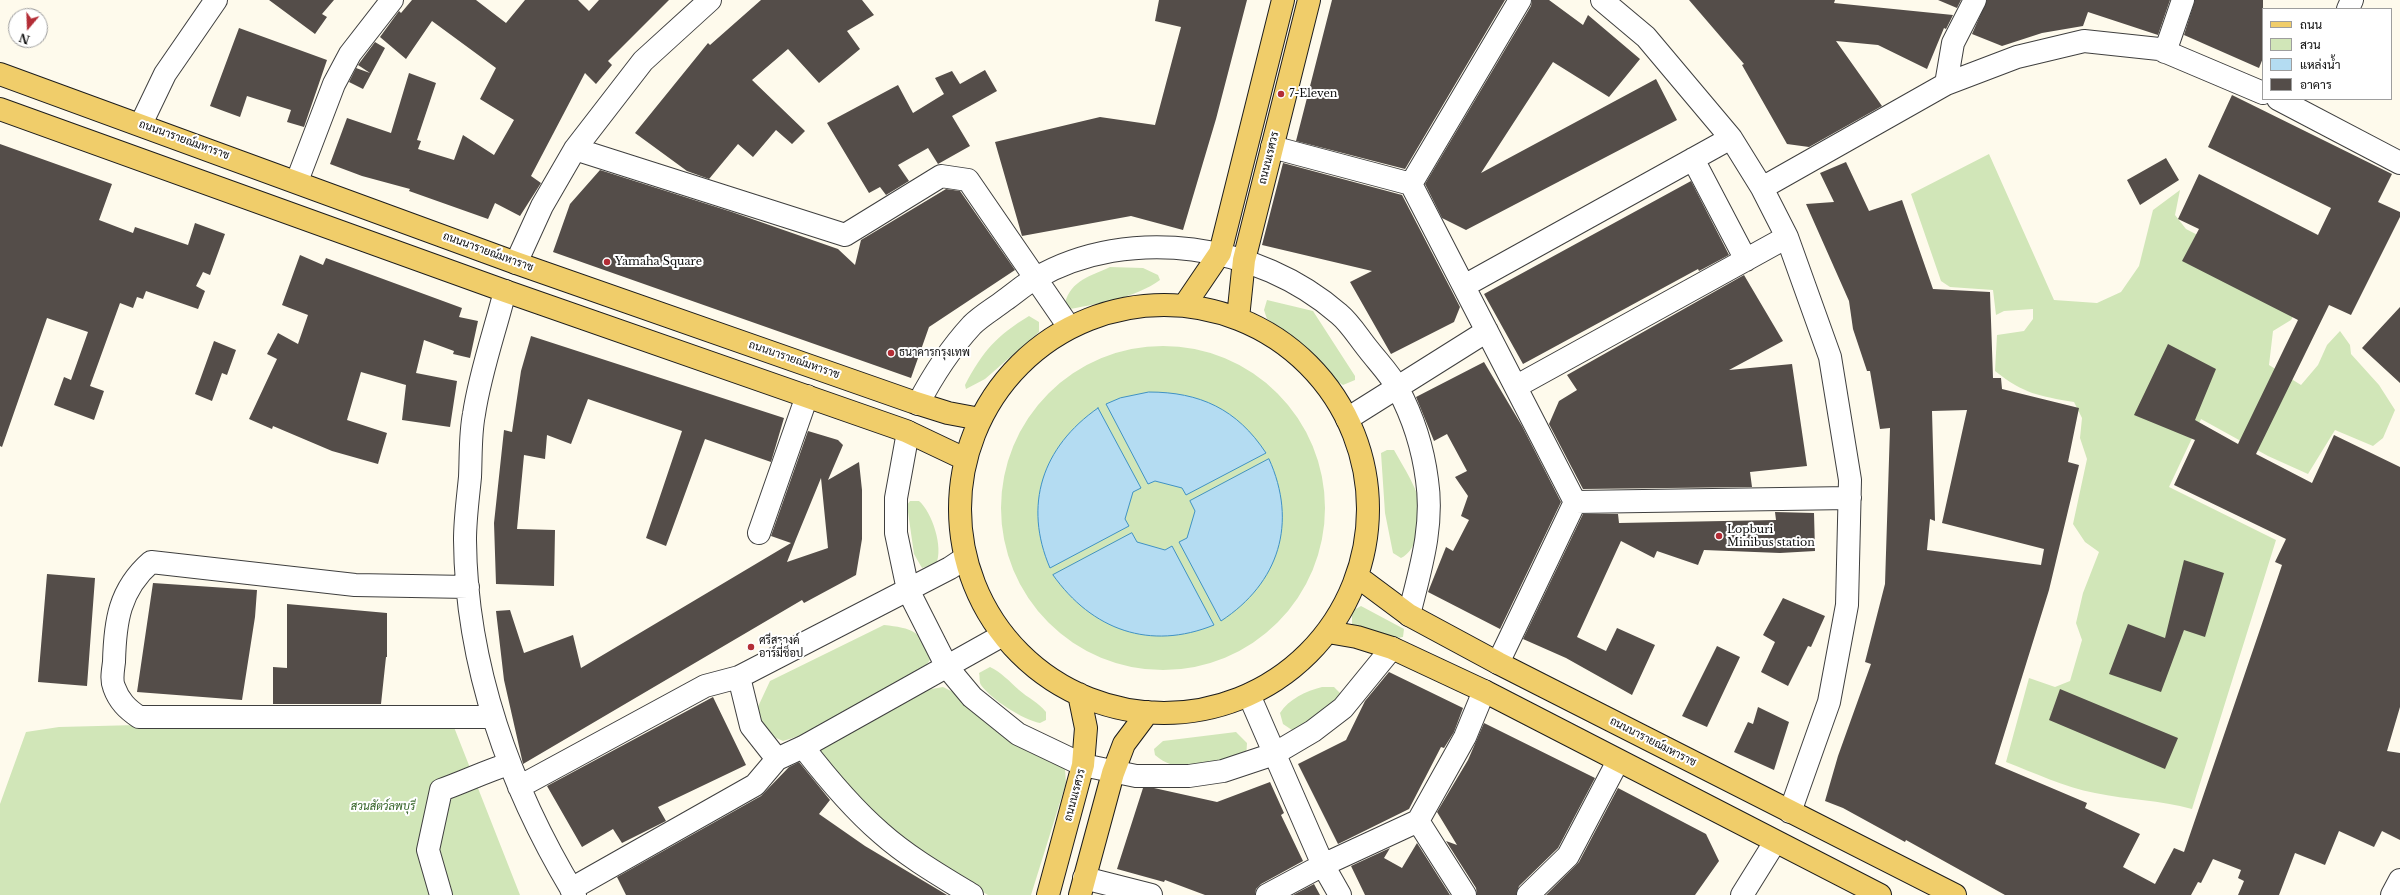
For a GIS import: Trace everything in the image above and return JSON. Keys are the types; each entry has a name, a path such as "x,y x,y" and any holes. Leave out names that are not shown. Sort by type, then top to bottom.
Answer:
{"main road":[{"path":"1184,306 1220,253 1283,0"},
{"name":"ถนนนเรศวร","path":"1238,318 1244,260 1309,0"},
{"name":"ถนนนารายณ์มหาราช","path":"0,74 141,124 516,262 918,404 948,413 980,419"},
{"path":"0,109 505,291 908,432 965,459"},
{"path":"505,291 516,262"},
{"path":"1144,305 1184,306 1211,310 1238,318 1276,338 1311,366 1338,401 1358,442 1368,487 1368,533 1358,577 1345,606 1328,632 1306,657 1279,679 1249,695 1200,710 1148,712 1113,706 1079,694 1038,669 1004,635 980,598 965,558 960,525 960,491 965,459 980,419 996,391 1017,366 1042,345 1069,327 1106,313 1144,305"},
{"name":"ถนนนารายณ์มหาราช","path":"1358,577 1409,615 1498,663 1955,895"},
{"path":"1328,632 1358,637 1392,648 1484,692 1880,895"},
{"name":"ถนนนเรศวร","path":"1048,895 1083,765 1086,728 1079,694"},
{"path":"1085,889 1114,773 1124,744 1148,712"}],"street":[{"path":"141,124 165,74 216,0"},
{"path":"297,181 334,84 350,54 392,0"},
{"path":"516,262 542,206 575,149 643,61 710,0"},
{"path":"1411,184 1520,0"},
{"path":"1602,0 1646,36 1731,138 1762,188 1787,237 1830,358 1850,480 1847,605 1829,702 1790,812"},
{"path":"1946,84 1953,43 1975,0"},
{"path":"2165,52 2183,0"},
{"path":"1762,188 1946,84 2017,57 2084,41 2165,52 2262,93"},
{"path":"2282,100 2304,106 2400,163"},
{"path":"1464,286 1731,138"},
{"path":"1272,147 1411,184 1517,386 1575,502"},
{"path":"575,149 845,235 942,176 968,180 1069,327"},
{"path":"1693,159 1746,260"},
{"path":"1517,386 1787,237"},
{"path":"918,404 934,374 952,347 974,323 1035,278 1063,265 1101,253 1144,247 1220,253 1264,266 1302,286 1342,315 1398,388 1417,433 1427,480 1429,534 1409,615"},
{"path":"505,291 474,414 466,539 468,587 480,667 493,717 509,764 539,833 573,892 755,785 777,759 803,747 1004,635"},
{"path":"1347,419 1487,331"},
{"path":"759,533 807,396"},
{"path":"908,432 896,498 896,532 908,590 947,667 972,697 1018,734 1083,765 1114,773 1136,776 1189,776 1224,771 1274,754 1313,731 1343,708 1392,648"},
{"path":"1575,502 1850,498"},
{"path":"1498,663 1575,502"},
{"path":"519,787 705,686 739,677 950,568 965,558"},
{"path":"468,587 355,585 151,562 136,575 122,602 114,634 113,686 124,706 139,717 493,717"},
{"path":"739,677 751,726 777,759"},
{"path":"1267,895 1323,865 1418,821 1465,736 1484,692"},
{"path":"1249,695 1323,865 1340,895"},
{"path":"803,747 830,782 881,834 926,867 972,895"},
{"path":"1528,895 1568,856 1618,761"},
{"path":"441,895 428,850 441,790 467,782 486,771 509,764"},
{"path":"1418,821 1465,895"},
{"path":"1742,895 1775,842"},
{"path":"2392,895 2400,880"},
{"path":"1085,889 1151,895"}],"green space":[{"path":"1989,154 2054,300 2097,303 2121,292 2139,266 2153,210 2180,190 2175,215 2186,229 2308,292 2291,320 2273,331 2269,365 2301,385 2318,365 2327,345 2340,331 2350,345 2351,354 2379,385 2395,410 2383,438 2373,446 2335,430 2308,474 2268,456 2201,419 2169,487 2276,540 2192,809 2083,790 2006,762 2029,678 2055,687 2070,681 2082,640 2076,623 2083,593 2099,552 2085,542 2073,524 2087,459 2080,438 2082,418 2074,402 2032,393 2015,385 1995,371 1997,335 2024,331 2033,319 2033,309 2004,311 1996,315 1993,290 1950,287 1941,281 1911,194"},
{"path":"1110,267 1143,268 1158,275 1160,280 1129,296 1070,309 1065,303 1072,289 1089,276"},
{"path":"1267,300 1313,311 1355,376 1355,380 1343,385 1335,380 1318,359 1290,334 1267,319 1264,310"},
{"path":"1029,316 1039,322 1039,332 985,379 966,389 965,385 991,345 1008,330"},
{"path":"1163,346 1195,349 1210,353 1239,365 1266,383 1288,405 1306,432 1318,461 1322,476 1325,508 1322,540 1318,555 1306,584 1288,611 1266,633 1239,651 1210,663 1195,667 1163,670 1131,667 1116,663 1087,651 1060,633 1038,611 1020,584 1008,555 1004,540 1001,508 1004,476 1008,461 1020,432 1038,405 1060,383 1087,365 1116,353 1131,349"},
{"path":"1387,450 1394,450 1413,484 1422,513 1422,524 1415,542 1408,553 1401,558 1393,553 1385,513 1381,453"},
{"path":"910,501 919,501 924,506 932,522 938,540 939,549 936,564 922,568 914,554 907,505"},
{"path":"1361,606 1404,629 1403,637 1393,639 1352,627 1352,611"},
{"path":"884,625 909,630 920,637 924,643 930,660 915,680 805,734 783,741 765,733 756,711 770,681"},
{"path":"990,667 1043,709 1046,712 1046,720 1040,723 1025,718 1008,708 986,691 980,684 979,673"},
{"path":"943,687 957,694 1065,769 1066,783 1031,895 988,895 939,867 883,826 815,748 926,690"},
{"path":"1322,687 1334,687 1341,694 1341,704 1303,727 1292,730 1283,724 1280,713 1288,704 1304,693"},
{"name":"สวนสัตว์ลพบุรี","path":"450,717 520,895 0,895 0,804 26,732 59,727"},
{"path":"1236,732 1247,743 1246,758 1199,767 1187,767 1165,762 1155,755 1154,749 1163,741"}],"water":[{"path":"1149,392 1185,395 1216,406 1230,414 1243,425 1266,453 1186,495 1182,488 1155,481 1148,484 1106,404 1120,398"},
{"path":"1098,408 1141,488 1133,492 1125,519 1129,526 1050,568 1042,545 1038,522 1039,500 1043,479 1051,459 1063,441 1079,423"},
{"path":"1269,459 1278,483 1282,506 1282,528 1278,550 1269,570 1257,589 1241,606 1221,621 1179,542 1187,538 1195,511 1190,501"},
{"path":"1132,533 1137,542 1165,550 1172,546 1214,625 1190,633 1167,636 1145,635 1124,630 1104,622 1086,610 1068,594 1053,575"}],"building":[{"path":"269,0 334,0 322,14 327,17 315,34"},
{"path":"412,0 476,0 506,23 525,0 578,0 589,11 599,0 669,0 608,61 612,65 596,84 585,73 531,176 541,183 520,216 495,203 488,219 409,191 410,189 362,176 330,164 347,118 391,133 409,73 436,83 417,140 421,141 418,149 454,160 463,135 494,155 514,120 480,99 496,68 432,21 406,59 380,37 399,11 401,13"},
{"path":"761,0 862,0 874,15 847,31 860,49 819,83 788,49 752,80 805,131 792,144 776,130 753,157 738,144 709,179 687,171 635,133 708,43 710,45"},
{"path":"1159,0 1247,0 1216,119 1183,230 1131,216 1022,236 995,142 1100,117 1155,125 1181,27 1155,21"},
{"path":"1332,0 1505,0 1405,169 1296,141"},
{"path":"1532,0 1549,0 1583,25 1588,15 1640,59 1609,97 1553,62 1481,173 1656,79 1677,120 1466,230 1442,218 1425,184 1531,6"},
{"path":"1689,0 1835,0 1834,3 1953,15 1946,29 1944,28 1927,69 1878,45 1836,41 1882,106 1809,147 1787,144 1742,65 1744,64"},
{"path":"1938,0 1961,0 1957,8"},
{"path":"1987,0 2170,0 2158,35 2088,12 2083,26 2042,33 2002,46 1972,34"},
{"path":"2195,0 2263,0 2262,60 2259,68 2184,35"},
{"path":"239,28 327,60 304,127 287,122 291,110 247,96 240,117 210,106"},
{"path":"375,42 385,48 363,89 349,82 356,68 370,73 358,65"},
{"path":"985,70 997,91 952,116 970,146 938,164 928,148 898,165 909,181 886,195 880,187 869,193 827,123 898,85 913,113 944,94 935,78 952,71 960,84"},
{"path":"2232,95 2392,174 2378,202 2400,212 2400,217 2351,315 2329,305 2256,454 2312,483 2334,435 2400,467 2400,707 2387,751 2400,753 2400,840 2382,831 2374,847 2339,831 2325,865 2295,853 2279,895 2238,895 2244,881 2238,878 2241,870 2213,859 2201,883 2198,882 2191,895 2005,895 1906,840 1905,842 1843,808 1825,801 1838,756 1871,664 1865,662 1885,584 1890,428 1880,429 1870,371 1867,371 1853,329 1849,301 1806,204 1834,202 1820,173 1846,162 1869,211 1902,200 1933,289 1990,292 1993,378 2001,378 2002,389 2079,408 2068,462 2079,465 2049,590 1995,764 2087,803 2085,808 2140,834 2123,867 2155,884 2174,848 2184,852 2282,565 2275,562 2286,539 2174,485 2195,440 2134,415 2168,344 2216,369 2195,420 2238,444 2298,320 2182,261 2199,229 2178,219 2199,174 2318,235 2331,208 2208,147","holes":["1967,410 1942,523 2044,549 2041,565 1927,550 1930,519 1935,521 1932,411"]},
{"path":"0,144 112,184 99,220 133,233 135,227 188,245 195,223 225,234 210,275 203,272 196,286 205,291 198,309 146,291 143,299 137,297 133,308 120,303 90,386 104,391 94,420 54,405 64,377 71,380 88,332 47,318 2,447 0,446"},
{"path":"2166,158 2179,180 2140,205 2127,180"},
{"path":"1283,163 1402,195 1460,307 1454,322 1391,354 1350,282 1372,271 1262,245"},
{"path":"600,170 732,212 838,249 855,265 861,240 946,189 960,191 1015,270 929,327 911,378 553,252 570,204"},
{"path":"1691,181 1729,255 1699,271 1698,269 1523,364 1484,294"},
{"path":"300,255 323,265 326,258 462,308 459,317 478,321 470,358 453,354 454,351 424,340 416,373 457,381 450,427 402,420 406,385 361,372 347,420 387,433 378,464 332,451 273,426 272,429 249,419 277,359 267,354 278,333 298,344 308,315 282,305"},
{"path":"1744,275 1783,341 1729,370 1792,364 1807,466 1750,472 1752,487 1583,489 1549,424 1559,401 1577,390 1567,375"},
{"path":"2400,307 2400,383 2362,348"},
{"path":"531,336 784,418 771,462 705,439 666,546 646,538 682,431 588,399 571,444 547,435 545,459 524,455 517,529 555,530 554,586 496,584 494,523 504,430 512,432 521,371"},
{"path":"214,341 236,350 227,375 222,373 212,401 195,394"},
{"path":"1484,362 1522,426 1561,502 1500,629 1428,592 1446,547 1453,551 1469,520 1461,516 1468,496 1455,477 1467,471 1447,434 1434,441 1416,397"},
{"path":"808,431 838,440 843,445 828,480 859,462 862,490 862,539 856,575 804,603 802,600 523,764 504,680 496,611 510,610 524,653 573,635 581,668 791,543 771,536","holes":["821,478 828,548 787,562"]},
{"path":"1775,512 1814,513 1815,551 1780,553 1704,550 1698,565 1657,551 1654,558 1621,541 1577,637 1606,651 1617,628 1655,645 1632,695 1566,658 1523,639 1583,514 1618,514 1619,523 1776,520"},
{"path":"2184,560 2224,573 2205,637 2184,630 2161,692 2109,674 2128,624 2165,638"},
{"path":"47,574 95,578 87,686 38,682"},
{"path":"153,583 257,590 255,617 242,700 137,692"},
{"path":"1783,598 1825,616 1811,647 1808,646 1788,686 1761,672 1775,642 1763,635"},
{"path":"287,604 387,613 387,657 381,704 273,704 273,667 287,668"},
{"path":"1717,646 1740,657 1707,727 1682,716"},
{"path":"1389,672 1463,708 1454,732 1444,748 1441,747 1409,809 1338,844 1298,764 1346,740 1365,701"},
{"path":"2060,689 2178,738 2165,769 2049,720"},
{"path":"713,697 746,765 658,807 666,821 622,843 613,829 582,847 547,786"},
{"path":"1758,707 1789,722 1774,770 1734,752 1748,722 1753,724"},
{"path":"1484,723 1595,778 1558,848 1519,886 1516,895 1477,895 1476,888 1446,841 1457,845 1437,812 1468,760"},
{"path":"799,762 830,800 819,814 865,846 947,895 626,895 617,877 761,796 789,767"},
{"path":"1270,782 1284,813 1281,815 1303,861 1261,884 1256,889 1255,895 1205,895 1165,880 1164,882 1117,869 1143,788 1154,788 1217,802"},
{"path":"1618,788 1706,834 1719,861 1695,895 1546,895 1579,862"},
{"path":"1417,843 1450,895 1365,895 1351,866 1390,848 1384,858 1402,868"},
{"path":"1314,884 1320,895 1293,895"}],"place":[{"name":"7-Eleven","path":"1281,94"},
{"name":"Yamaha Square","path":"607,262"},
{"name":"ธนาคารกรุงเทพ","path":"891,353"},
{"name":"Lopburi Minibus station","path":"1719,536"},
{"name":"ศรีสุรางค์ อาร์มี่ช็อป","path":"751,647"}]}
